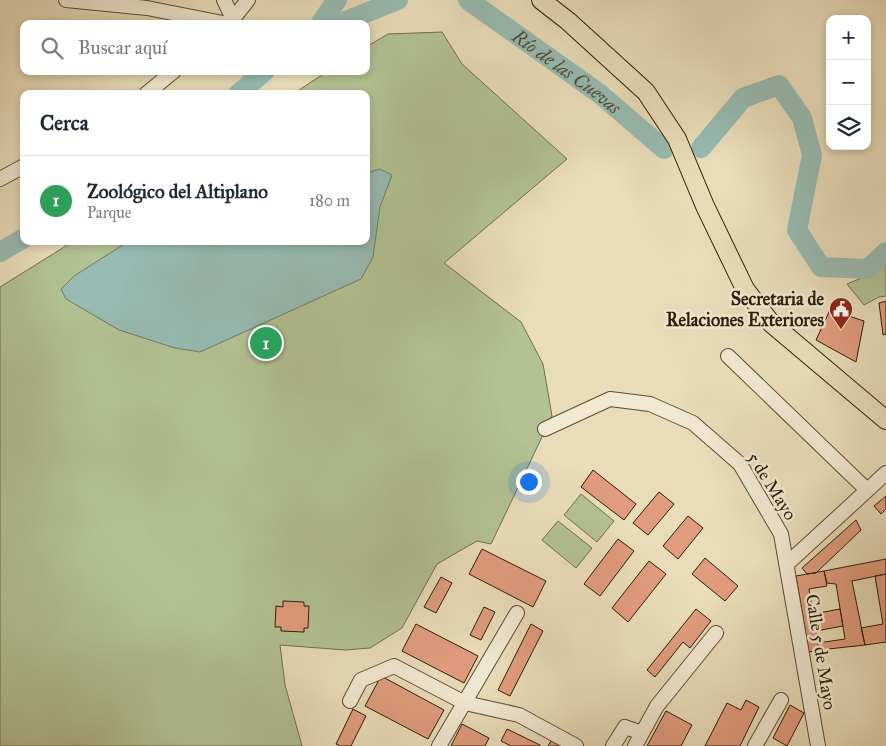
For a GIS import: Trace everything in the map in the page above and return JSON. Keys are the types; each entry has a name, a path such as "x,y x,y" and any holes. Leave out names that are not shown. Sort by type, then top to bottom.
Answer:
{"main road":[{"path":"541,0 646,92 676,139 705,206 745,289 771,323 886,420"}],"street":[{"path":"66,0 146,4 221,20"},
{"path":"224,0 229,20"},
{"path":"232,20 248,0"},
{"path":"151,90 169,75"},
{"path":"0,179 20,168"},
{"path":"728,356 867,490"},
{"name":"5 de Mayo","path":"546,430 610,399 650,404 693,423 740,464 775,521 781,534 788,563"},
{"path":"788,563 886,473"},
{"name":"Calle 5 de Mayo","path":"788,563 818,746"},
{"path":"439,746 517,614"},
{"path":"636,746 656,710 716,633"},
{"path":"350,701 362,680 394,666 465,703 519,715 576,746"},
{"path":"755,746 781,700"},
{"path":"613,746 625,727 642,733"}],"green space":[{"path":"442,32 462,64 567,159 444,263 521,322 543,364 552,416 491,544 477,541 437,564 402,628 370,648 345,650 280,645 285,685 302,746 0,746 0,287 68,245 370,245 370,90 299,90 322,75 370,75 370,45 388,34"},
{"path":"886,259 886,296 879,297 864,305 847,284 871,274"},
{"path":"581,494 614,521 597,542 564,515"},
{"path":"558,521 592,548 576,568 542,540"}],"water":[{"path":"380,169 392,175 380,207 373,257 361,279 200,352 175,348 119,330 66,299 61,289 74,276 123,245 370,245 370,172"}],"building":[{"path":"886,301 886,334 883,335 879,303"},
{"name":"Secretaria de Relaciones Exteriores","path":"830,310 864,321 856,362 816,340"},
{"path":"593,470 636,504 624,520 581,487"},
{"path":"659,492 674,504 648,535 633,523"},
{"path":"886,496 886,509 881,514 874,506"},
{"path":"688,516 703,528 678,559 663,546"},
{"path":"856,520 861,530 816,573 807,574 802,568"},
{"path":"618,539 634,551 600,596 584,584"},
{"path":"482,549 546,581 533,607 469,574"},
{"path":"705,558 738,586 725,601 692,574"},
{"path":"886,559 886,574 852,581 865,645 819,650 818,643 845,639 836,584 827,583 824,571"},
{"path":"649,561 666,574 628,622 612,608"},
{"path":"824,571 827,586 809,589 819,650 809,652 796,576"},
{"path":"886,574 886,642 865,645 861,628 883,624 875,576"},
{"path":"441,577 452,583 436,613 424,607"},
{"path":"283,601 304,602 304,606 309,606 308,628 304,628 304,632 281,631 281,627 275,627 276,606 283,607"},
{"path":"484,607 495,612 481,640 470,635"},
{"path":"696,609 711,621 690,648 683,642 655,677 647,670"},
{"path":"840,609 843,626 816,631 813,614"},
{"path":"416,624 478,656 464,683 402,651"},
{"path":"531,624 543,631 510,696 498,690"},
{"path":"381,676 444,710 428,739 365,706"},
{"path":"746,700 759,707 740,746 705,746 727,703 741,710"},
{"path":"790,705 804,713 787,746 773,738"},
{"path":"353,709 366,716 351,746 340,746 336,744"},
{"path":"666,711 692,725 681,746 647,746"},
{"path":"462,724 489,738 485,746 451,746"},
{"path":"507,729 540,746 511,746 501,741"},
{"path":"553,738 565,746 548,746"}],"waterway":[{"path":"323,20 337,0"},
{"name":"Río de las Cuevas","path":"348,20 398,0"},
{"name":"Río de las Cuevas","path":"468,0 600,94 664,149"},
{"path":"243,90 260,75"},
{"name":"Río de las Cuevas","path":"701,148 743,98 779,85 802,118 812,155 797,230 821,267 868,269 886,252"},
{"path":"0,252 20,240"}],"place":[{"name":"Secretaria de Relaciones Exteriores","path":"841,330"},
{"name":"Zoológico del Altiplano","path":"266,343"}]}
